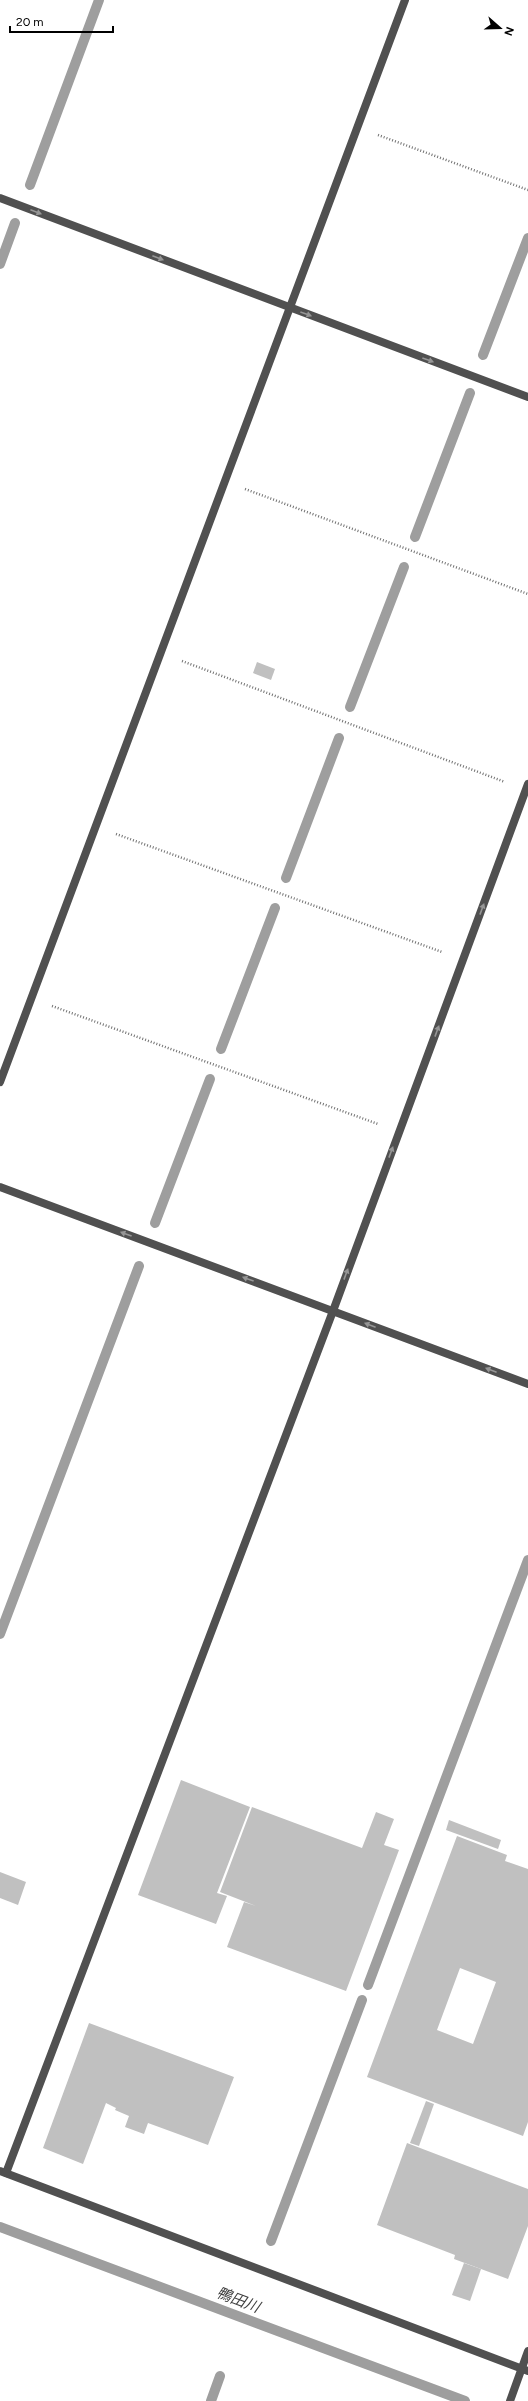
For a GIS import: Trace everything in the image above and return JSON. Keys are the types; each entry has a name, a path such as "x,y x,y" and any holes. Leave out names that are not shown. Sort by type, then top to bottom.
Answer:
{"street":[{"path":"0,1082 405,0"},
{"path":"0,198 528,397"},
{"path":"525,2370 3,2172 333,1311 527,787"},
{"path":"0,1187 528,1384"},
{"path":"510,2401 514,2387 525,2370 528,2351"}],"path":[{"path":"358,128 528,190"},
{"path":"225,482 528,594"},
{"path":"161,654 527,787"},
{"path":"96,826 463,960"},
{"path":"32,998 399,1132"}],"building":[{"path":"257,662 275,669 271,680 253,673"},
{"path":"181,1780 250,1807 217,1893 227,1896 216,1924 138,1895"},
{"path":"252,1807 362,1848 376,1812 394,1819 384,1845 399,1850 346,1991 227,1947 244,1902 256,1906 220,1892"},
{"path":"449,1820 501,1840 498,1849 446,1830"},
{"path":"457,1836 507,1855 505,1861 528,1869 528,2122 523,2136 367,2077","holes":["460,1968 496,1982 473,2044 437,2030"]},
{"path":"0,1872 26,1882 18,1905 0,1898"},
{"path":"89,2023 234,2077 208,2145 148,2123 144,2134 125,2127 129,2116 115,2110 116,2108 106,2103 83,2164 43,2148"},
{"path":"426,2101 434,2104 419,2146 410,2143"},
{"path":"407,2143 528,2189 528,2226 508,2279 454,2259 455,2255 377,2225"},
{"path":"464,2263 481,2269 470,2301 452,2295"}],"waterway":[{"path":"30,185 99,0"},
{"path":"0,264 15,223"},
{"path":"483,355 528,238"},
{"path":"415,537 470,393"},
{"path":"350,707 404,567"},
{"path":"286,878 339,738"},
{"path":"221,1049 275,908"},
{"path":"155,1223 210,1079"},
{"path":"0,1634 139,1266"},
{"path":"368,1985 528,1560"},
{"path":"271,2241 362,2000"},
{"name":"鴨田川","path":"0,2227 465,2401"},
{"path":"211,2401 220,2376"}]}
